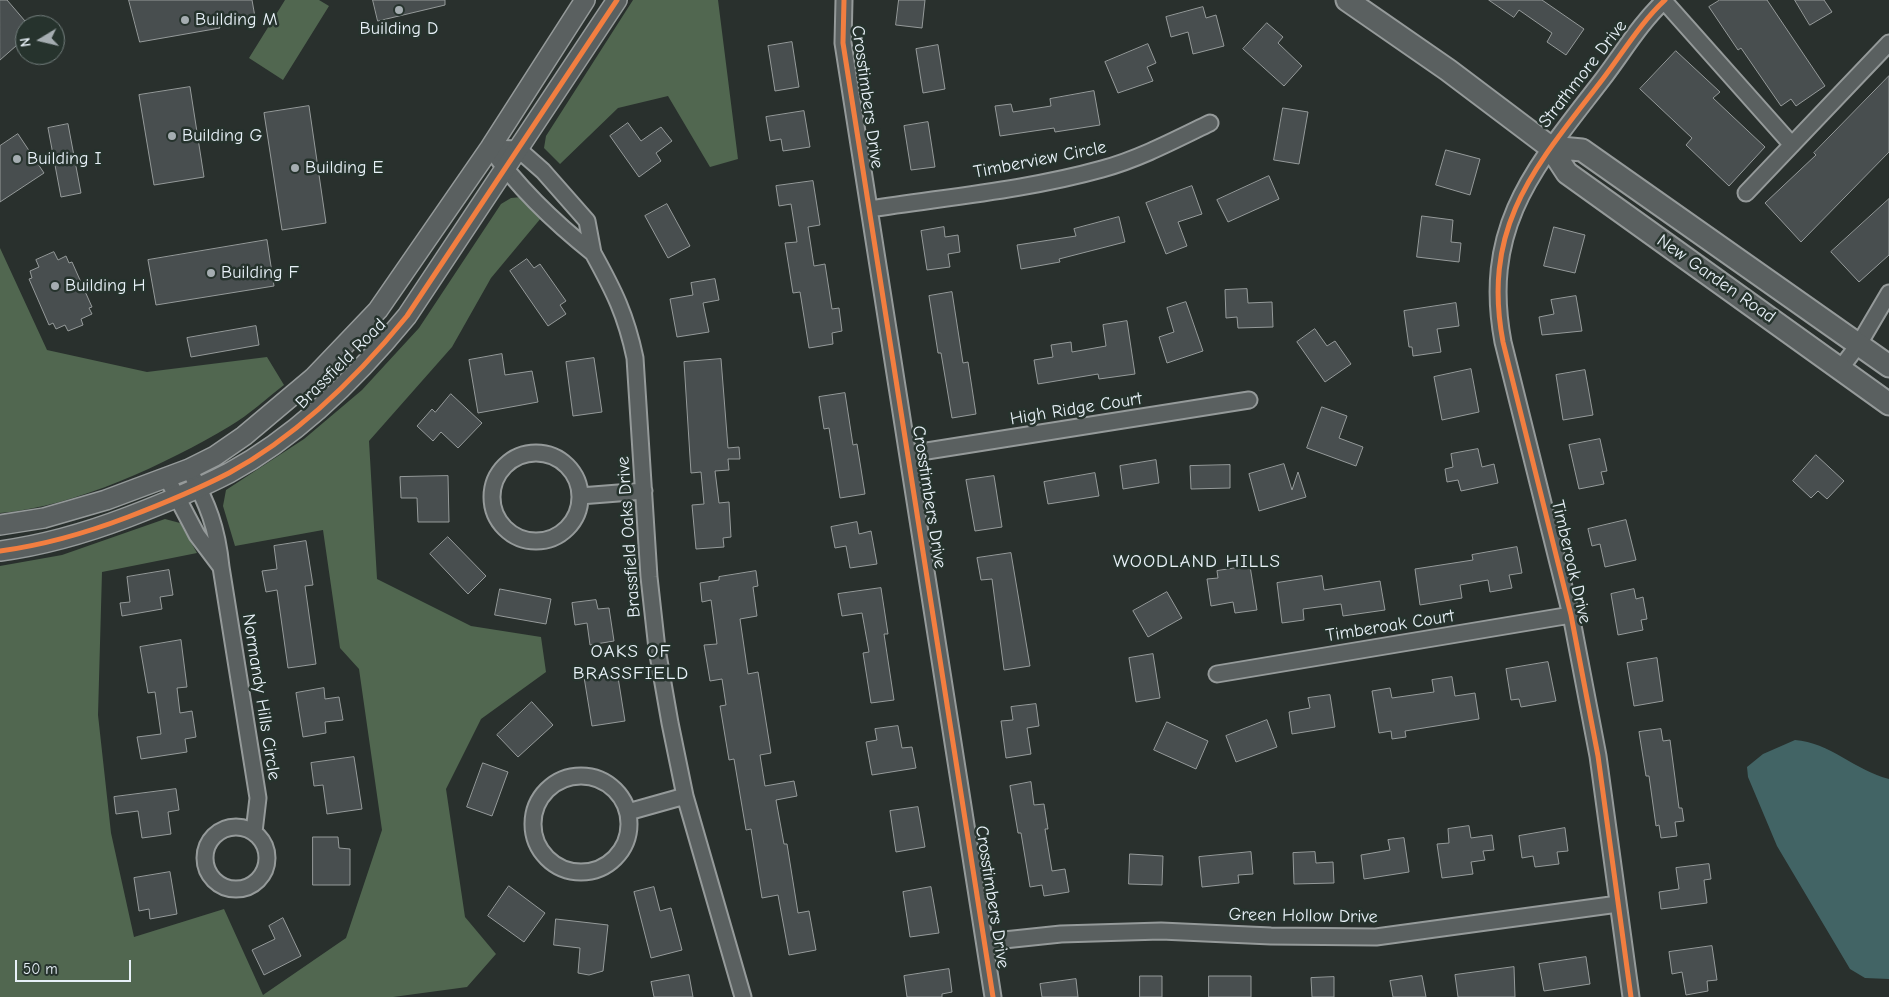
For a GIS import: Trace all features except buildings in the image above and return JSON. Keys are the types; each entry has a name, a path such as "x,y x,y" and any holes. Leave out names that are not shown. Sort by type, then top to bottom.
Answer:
{"main road":[{"name":"New Garden Road","path":"1347,0 1448,70 1550,147 1567,173 1889,404"},
{"name":"New Garden Road","path":"1550,147 1582,150 1889,366"}],"street":[{"name":"Brassfield Road","path":"0,525 44,518 189,469 215,456 244,436 306,384 346,346 378,310 490,148 586,0"},
{"name":"Brassfield Road","path":"0,551 60,540 176,498 230,472 275,443 330,399 376,354 408,316 617,0"},
{"name":"Crosstimbers Drive","path":"844,0 844,43 993,997"},
{"path":"1665,0 1792,145"},
{"name":"Strathmore Drive","path":"1550,147 1665,0"},
{"path":"1746,194 1889,43"},
{"name":"Timberview Circle","path":"870,209 1047,182 1102,169 1136,158 1210,123"},
{"name":"Timberoak Drive","path":"1550,147 1518,200 1505,232 1499,262 1498,315 1570,615 1598,756 1631,997"},
{"path":"490,148 518,149"},
{"name":"Brassfield Oaks Drive","path":"490,148 505,169 564,230 593,253"},
{"name":"Brassfield Oaks Drive","path":"518,149 572,200 587,221 593,253 616,294 629,330 639,393 649,577 657,649 685,796 743,997"},
{"path":"1840,369 1859,344 1889,293"},
{"name":"High Ridge Court","path":"908,454 1250,400"},
{"path":"534,452 554,456 570,468 575,476 580,496 576,515 571,523 557,536 538,541 528,540 510,533 498,518 492,500 495,480 506,464 519,456 534,452"},
{"name":"Normandy Hills Circle","path":"189,469 209,508 218,536 221,567 258,798 254,832"},
{"name":"Normandy Hills Circle","path":"167,478 196,534 221,567"},
{"path":"580,496 644,490"},
{"name":"Timberoak Court","path":"1217,674 1570,615"},
{"path":"581,776 596,778 611,786 622,798 628,812 630,826 627,840 620,853 610,863 598,870 584,873 570,871 557,866 546,857 538,846 534,830 534,814 540,799 551,787 565,779 581,776"},
{"path":"628,812 685,796"},
{"path":"234,827 254,832 266,849 265,869 252,885 232,889 222,886 214,880 206,867 206,852 209,842 216,834 234,827"},
{"name":"Green Hollow Drive","path":"985,942 1060,934 1160,932 1376,937 1618,904"}],"green space":[{"path":"285,0 319,0 329,6 283,80 249,58"},
{"path":"633,0 718,0 738,159 710,167 668,96 618,108 560,164 544,148 546,136"},
{"path":"522,197 541,218 491,278 452,347 369,441 377,579 471,626 541,637 546,672 481,719 446,789 465,917 496,954 467,987 393,997 0,997 0,566 62,555 165,519 180,523 197,553 102,572 98,715 111,833 134,937 224,909 263,995 346,938 382,830 359,669 340,648 323,530 235,546 223,506 226,490 304,439 362,390 419,328 501,204 511,198"},
{"path":"0,248 47,350 147,372 267,357 284,385 237,422 149,469 89,493 59,502 0,513"}],"water":[{"path":"1795,740 1819,746 1865,770 1889,779 1889,979 1865,978 1850,969 1777,846 1748,777 1747,767 1763,754"}],"cycle path":[{"path":"0,551 49,542 81,533 128,517 192,491 255,458 326,403 348,382 407,316 617,0"},
{"path":"844,0 843,43 993,997"},
{"path":"1631,997 1598,756 1571,615 1503,342 1498,301 1500,264 1507,230 1520,199 1536,170 1640,28 1665,0"}],"place":[{"name":"Building D","path":"399,10"},
{"name":"Building M","path":"185,20"},
{"name":"Building G","path":"172,136"},
{"name":"Building I","path":"17,159"},
{"name":"Building E","path":"295,168"},
{"name":"Building F","path":"211,273"},
{"name":"Building H","path":"55,286"}],"district":[{"name":"WOODLAND HILLS","path":"1197,562"},
{"name":"OAKS OF BRASSFIELD","path":"631,663"}]}
